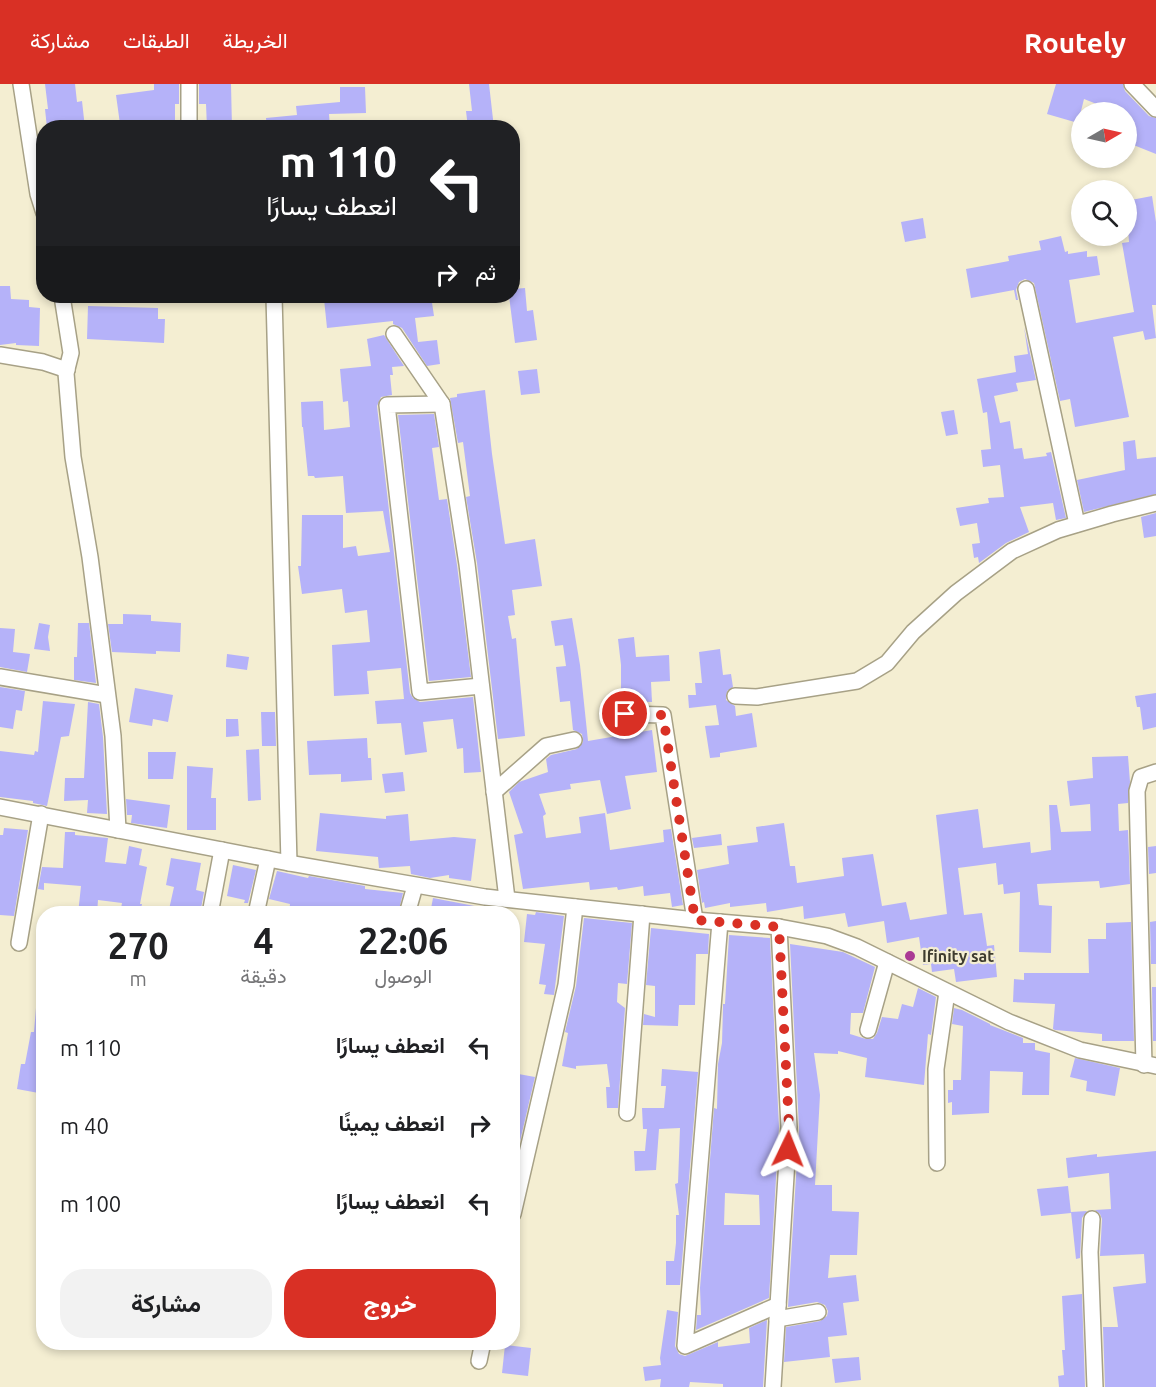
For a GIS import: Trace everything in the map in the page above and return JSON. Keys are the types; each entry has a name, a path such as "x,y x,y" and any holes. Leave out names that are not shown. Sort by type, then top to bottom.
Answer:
{"street":[{"path":"21,84 36,181"},
{"path":"189,84 189,120"},
{"path":"1132,84 1156,109"},
{"path":"1026,289 1077,524"},
{"path":"63,303 71,352 67,370 73,457 90,557 113,736 118,830"},
{"path":"274,303 289,863"},
{"path":"394,334 442,404 467,564 507,899"},
{"path":"0,355 43,362 67,370"},
{"path":"442,404 387,405 420,692 481,686"},
{"path":"735,696 757,697 857,681 887,663 914,632 956,593 1012,551 1058,530 1156,503"},
{"path":"0,677 107,695"},
{"path":"625,714 663,715 695,920"},
{"path":"494,792 546,746 574,740"},
{"path":"0,807 416,886 507,899 779,927 827,936 857,947 1009,1022 1080,1050 1150,1066 1137,791 1141,777 1156,772"},
{"path":"19,943 41,814"},
{"path":"212,906 222,850"},
{"path":"258,906 267,859"},
{"path":"410,906 416,886"},
{"path":"520,1184 566,985 575,906"},
{"path":"627,1113 642,914"},
{"path":"720,922 685,1346 777,1312 818,1312"},
{"path":"772,1387 789,1127 779,927"},
{"path":"868,1030 887,962"},
{"path":"937,1163 936,1069 947,992"},
{"path":"1092,1219 1090,1252 1095,1387"},
{"path":"479,1361 481,1350"}],"building":[{"path":"45,84 75,84 77,102 82,101 84,120 46,120 45,109 48,109"},
{"path":"154,84 179,84 179,104 175,104 175,120 119,120 116,95 154,90"},
{"path":"199,84 231,84 232,120 207,120 206,104 199,104"},
{"path":"469,84 489,84 493,120 467,120 466,111 472,111"},
{"path":"1056,84 1123,84 1125,91 1136,102 1092,102 1084,99 1083,102 1071,102 1071,121 1047,114"},
{"path":"340,87 365,87 366,113 329,114 329,120 266,120 266,118 297,115 296,106 340,102"},
{"path":"1137,104 1149,116 1156,118 1156,154 1137,146"},
{"path":"1152,196 1156,222 1156,305 1152,305 1156,338 1145,340 1143,331 1113,337 1129,417 1075,427 1070,399 1060,401 1034,283 1025,279 1019,282 1016,290 1018,300 1016,300 1014,290 971,298 966,269 1009,261 1008,256 1041,250 1039,241 1061,236 1065,252 1068,251 1068,254 1087,251 1087,257 1097,256 1100,275 1069,280 1076,323 1134,312 1123,246 1137,246 1137,199"},
{"path":"923,218 926,238 905,242 901,222"},
{"path":"0,286 10,286 11,299 29,300 29,307 40,308 39,346 16,345 16,343 0,345"},
{"path":"520,288 525,288 527,311 533,310 537,340 515,343 510,303 520,303"},
{"path":"324,303 432,303 434,316 415,318 418,342 437,340 440,364 427,366 402,328 393,324 393,321 327,328"},
{"path":"88,306 158,308 158,319 165,319 164,343 87,339"},
{"path":"1024,327 1036,380 1016,383 1018,391 994,396 1000,423 1010,421 1014,449 1022,448 1024,459 1047,456 1046,453 1051,452 1066,518 1056,520 1053,503 1020,507 1029,532 1006,543 979,563 978,557 974,558 972,544 980,543 977,523 960,526 956,508 989,503 988,498 1004,497 1000,465 983,467 981,450 991,449 987,412 983,413 977,379 1016,372 1014,356 1028,354"},
{"path":"384,335 404,366 392,367 393,375 390,375 392,395 381,397 377,406 410,693 420,702 473,697 481,772 464,773 463,748 457,749 453,719 423,722 427,752 405,755 401,723 377,724 375,701 404,699 401,668 367,671 369,694 334,696 332,645 370,642 367,610 345,613 342,589 302,594 298,566 301,566 302,515 343,515 343,548 356,546 358,556 390,552 383,511 346,513 343,476 315,478 308,476 301,402 323,401 324,430 350,427 348,401 343,402 340,369 371,366 367,339"},
{"path":"537,369 540,393 521,395 518,371"},
{"path":"485,390 505,544 535,539 542,586 512,590 515,615 508,616 512,639 516,638 525,736 498,739 477,563 466,497 470,496 463,442 458,443 450,398 457,397 457,394"},
{"path":"954,410 958,434 946,436 941,412"},
{"path":"434,414 439,447 432,448 439,500 447,499 471,677 429,681 398,415"},
{"path":"1135,440 1137,459 1156,457 1156,494 1084,512 1077,480 1125,470 1123,442"},
{"path":"1156,513 1156,536 1144,538 1141,517"},
{"path":"123,614 151,615 151,621 181,623 180,652 156,651 156,654 112,652 108,624 123,624"},
{"path":"572,618 580,665 588,741 652,730 657,772 625,776 631,809 607,814 600,780 570,784 571,789 539,794 546,814 543,816 546,838 581,833 579,817 605,813 610,850 664,842 663,830 671,829 683,905 672,907 670,893 644,896 643,886 618,890 617,887 590,890 589,882 523,889 514,835 523,833 509,792 519,782 548,772 546,759 551,755 577,749 583,742 582,734 573,730 570,701 560,702 556,667 566,666 563,645 555,646 551,621"},
{"path":"39,623 50,625 48,637 50,651 34,649"},
{"path":"78,623 89,623 96,683 74,680"},
{"path":"0,628 15,629 13,652 30,654 27,672 0,667"},
{"path":"634,637 636,657 669,655 670,681 651,682 652,702 621,701 618,639"},
{"path":"720,649 723,675 731,674 733,687 727,691 726,700 735,706 736,716 752,713 757,747 720,753 720,757 710,758 705,726 719,725 716,705 689,708 688,695 696,695 695,683 702,683 699,652"},
{"path":"227,654 249,657 247,670 226,667"},
{"path":"0,687 25,691 22,711 16,710 13,729 0,727"},
{"path":"135,688 173,695 168,722 153,719 152,726 129,722"},
{"path":"1156,693 1156,727 1143,730 1140,707 1137,707 1135,696"},
{"path":"43,701 75,704 69,736 61,737 47,806 33,803 33,801 0,797 0,751 34,755 35,751 38,752"},
{"path":"88,702 99,704 107,814 87,813 88,800 64,801 65,778 84,778"},
{"path":"261,712 275,712 276,746 262,746"},
{"path":"226,719 238,719 239,736 226,737"},
{"path":"367,738 372,780 341,782 341,774 309,775 307,741"},
{"path":"259,749 261,800 248,801 246,750"},
{"path":"148,752 176,752 173,779 148,779"},
{"path":"1128,756 1130,782 1128,803 1118,804 1119,831 1128,830 1130,884 1100,888 1099,881 1037,884 1039,905 1052,906 1051,953 1019,952 1020,892 1004,894 1003,884 998,885 996,863 958,868 964,915 982,913 987,946 994,945 997,977 956,982 954,969 932,972 931,964 923,965 919,937 887,943 884,921 848,927 845,913 804,919 803,906 767,912 766,903 730,907 730,903 705,908 704,902 702,903 697,870 729,864 727,846 758,842 756,827 784,823 790,866 795,866 797,883 844,876 842,858 873,854 882,906 906,902 910,920 947,914 936,815 978,809 983,848 1030,842 1031,853 1051,850 1049,805 1057,805 1061,832 1091,831 1090,804 1070,806 1067,781 1093,778 1092,757"},
{"path":"187,766 213,768 211,798 216,798 216,830 187,830"},
{"path":"403,772 405,791 385,793 382,774"},
{"path":"126,799 170,805 167,828 131,823 132,815 127,815"},
{"path":"320,813 386,819 386,816 408,814 410,841 454,837 476,839 471,881 449,878 449,875 430,878 411,874 410,866 379,868 378,857 316,851"},
{"path":"4,828 28,830 14,916 0,915 0,835 3,835"},
{"path":"65,832 108,838 105,862 126,864 129,846 142,849 139,865 147,867 140,904 142,906 121,906 122,903 98,900 98,906 79,906 81,886 44,883 44,890 38,889 42,867 63,868"},
{"path":"721,834 722,845 694,848 692,838"},
{"path":"1156,846 1156,873 1149,874 1148,847"},
{"path":"171,858 201,863 196,890 204,892 201,906 170,906 174,887 166,885"},
{"path":"233,865 256,870 248,903 244,903 245,900 227,896"},
{"path":"277,871 365,886 365,889 403,893 400,906 290,906 290,904 269,899"},
{"path":"433,898 475,906 432,906"},
{"path":"536,912 564,916 554,995 544,994 546,985 539,984 545,944 524,942 527,914 535,915"},
{"path":"584,918 632,923 627,984 618,983 617,1002 625,1008 618,1108 607,1108 606,1087 610,1087 607,1064 576,1066 576,1069 562,1066 568,1033 565,1032 576,986"},
{"path":"1156,921 1156,964 1151,964 1150,922"},
{"path":"1131,922 1134,1041 1102,1041 1102,1034 1055,1030 1053,1029 1055,1004 1013,1002 1014,979 1024,980 1024,973 1089,973 1088,939 1106,939 1106,923"},
{"path":"651,928 709,934 708,954 696,954 695,1005 679,1005 678,1026 643,1025 644,1014 655,1017 655,986 646,985"},
{"path":"729,935 770,938 779,1127 769,1298 696,1330 697,1315 701,1315 700,1288 714,1108 717,1109 723,1004 725,1004","holes":["725,1193 759,1195 760,1225 724,1225"]},
{"path":"790,944 843,952 875,967 863,1013 851,1013 850,1034 873,1039 882,1017 898,1019 902,1004 913,1007 918,988 936,997 931,1035 928,1034 924,1085 865,1077 867,1058 838,1051 838,1054 814,1053 820,1095 815,1185 832,1185 832,1211 859,1212 857,1255 830,1255 828,1278 856,1275 859,1301 843,1303 847,1335 828,1337 830,1357 784,1362 786,1327 820,1321 827,1316 828,1311 825,1305 817,1302 788,1307 799,1128"},
{"path":"1152,987 1156,987 1156,1041 1153,1041"},
{"path":"36,1008 36,1093 17,1089 21,1064 25,1064 31,1032 34,1032"},
{"path":"954,1008 1023,1038 1023,1043 1035,1043 1035,1050 1050,1053 1049,1095 1022,1095 1023,1072 990,1071 989,1113 952,1115 952,1102 948,1103 948,1090 953,1090 953,1080 961,1080 963,1026 952,1024"},
{"path":"1075,1058 1120,1068 1115,1096 1086,1091 1087,1081 1070,1077"},
{"path":"662,1069 698,1072 680,1285 666,1285 666,1261 674,1261 676,1215 679,1215 675,1184 678,1183 680,1128 659,1129 656,1170 635,1171 634,1151 645,1151 647,1129 643,1129 642,1108 664,1108 666,1086 661,1086"},
{"path":"520,1074 535,1077 520,1141"},
{"path":"1156,1151 1156,1387 1105,1387 1103,1327 1118,1327 1113,1287 1146,1283 1144,1254 1100,1256 1102,1219 1095,1210 1111,1209 1109,1173 1068,1178 1066,1158"},
{"path":"1068,1186 1071,1213 1041,1216 1037,1189"},
{"path":"1087,1211 1082,1218 1080,1258 1076,1259 1071,1212"},
{"path":"1082,1294 1085,1387 1059,1387 1058,1376 1064,1375 1062,1350 1065,1350 1062,1296"},
{"path":"667,1310 678,1312 675,1346 679,1354 685,1356 718,1342 718,1347 750,1343 749,1328 767,1320 763,1387 723,1387 723,1384 690,1382 689,1387 660,1387 661,1379 645,1381 643,1367 661,1365"},
{"path":"520,1347 531,1348 528,1376 502,1373 504,1350 520,1350"},
{"path":"859,1357 861,1380 835,1383 832,1359"}],"place":[{"name":"Ifinity sat","path":"910,956"}],"route":[{"path":"625,714 663,715 695,920 779,927 789,1127 788,1149"}]}
